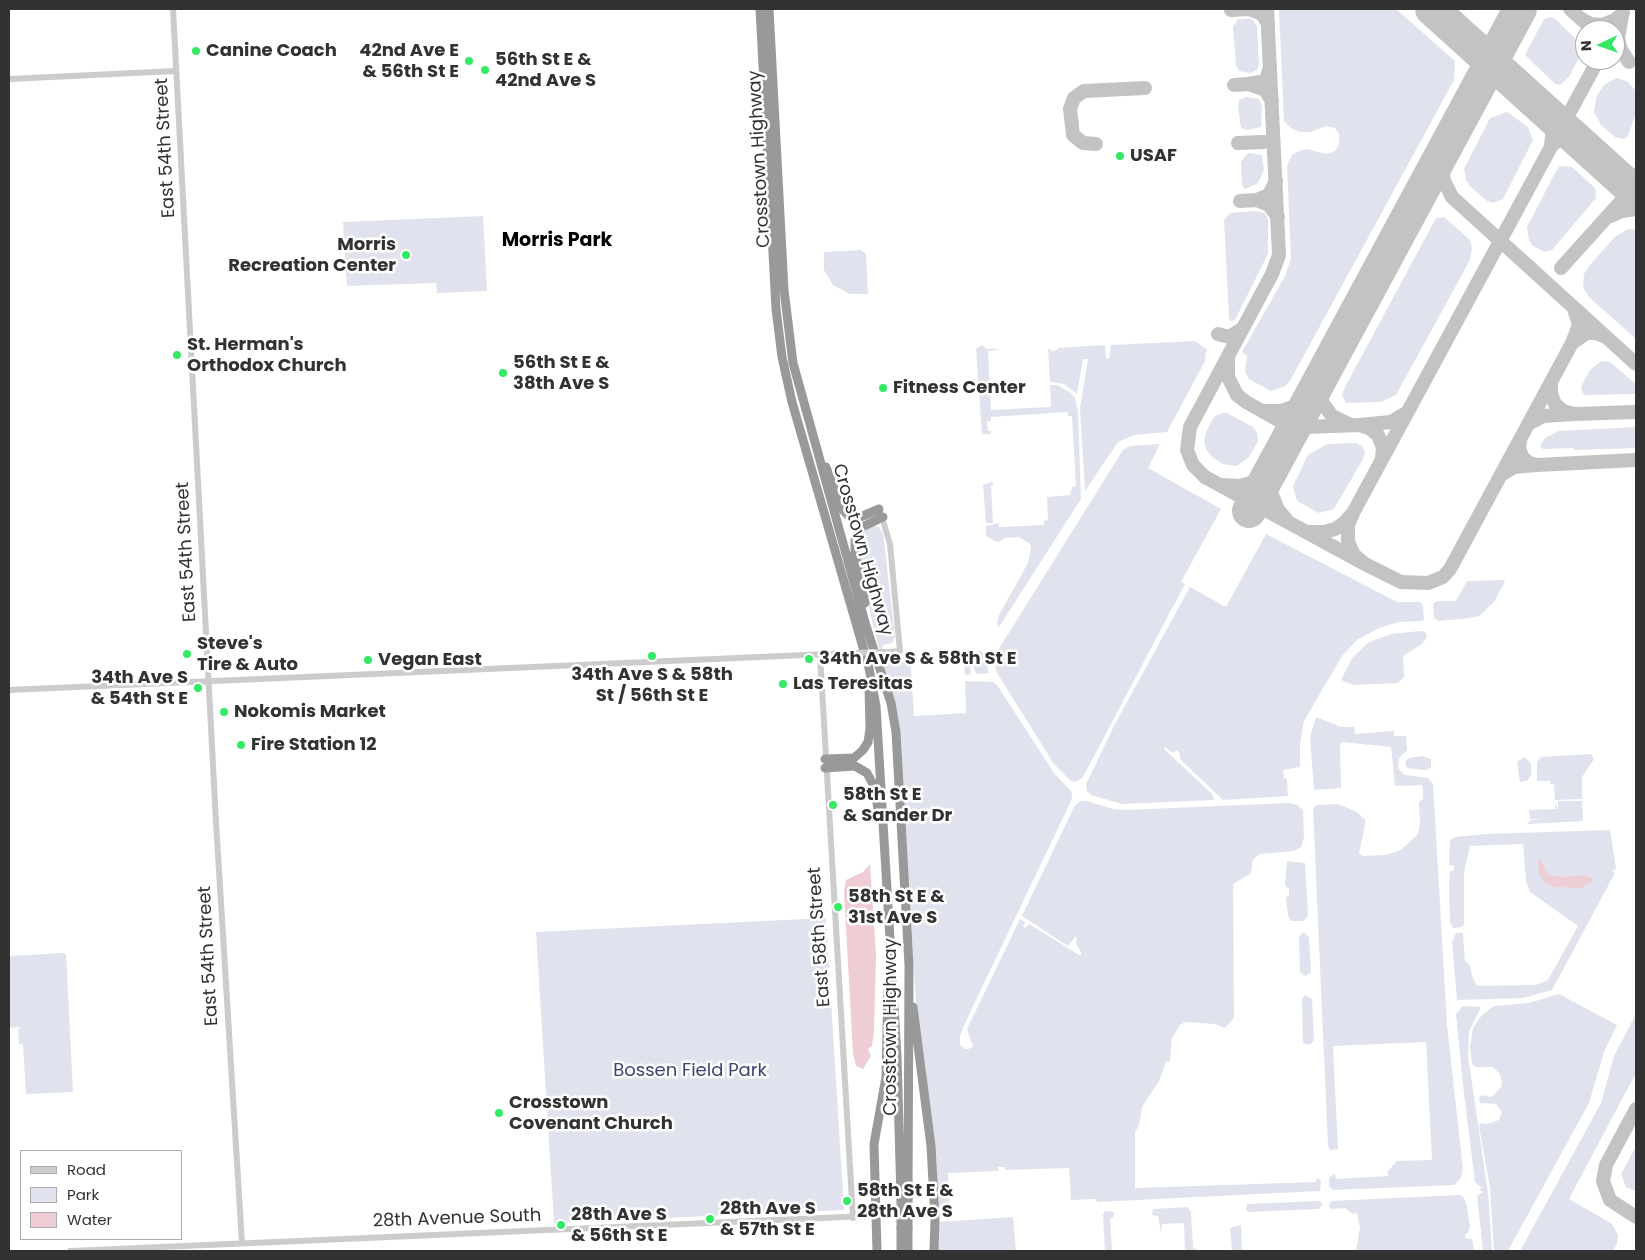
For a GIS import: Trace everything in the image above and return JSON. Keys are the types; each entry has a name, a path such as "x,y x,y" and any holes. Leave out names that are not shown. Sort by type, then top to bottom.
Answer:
{"highway":[{"name":"Crosstown Highway","path":"760,9 776,309 782,358 792,402 869,668 876,706 880,744 904,1199"},
{"name":"Crosstown Highway","path":"769,9 784,290 793,363 800,397 866,626 891,703 896,732 909,965 904,1228 901,1251"},
{"path":"800,397 842,509 849,516 858,518 881,513"},
{"path":"866,626 866,607 855,554 855,540 862,527 881,513"},
{"path":"825,763 854,758 863,750 868,742 869,668"},
{"path":"825,763 855,766 867,773 875,788 886,874"},
{"path":"877,1251 874,1144 886,1077 888,976 892,958"},
{"path":"909,965 931,1146 935,1213 934,1251"},
{"name":"Crosstown Highway","path":"904,1228 908,1251"}],"street":[{"name":"East 54th Street","path":"173,9 209,681 242,1243"},
{"path":"9,79 176,71"},
{"path":"9,690 900,651 890,544 881,513"},
{"name":"East 58th Street","path":"820,654 852,1218"},
{"name":"28th Avenue South","path":"70,1251 935,1213"}],"green space":[{"path":"1279,9 1396,9 1455,61 1454,80 1290,381 1285,386 1271,391 1249,379 1245,372 1247,356 1242,352 1285,276 1291,259 1287,165 1292,155 1299,151 1307,149 1326,154 1335,151 1339,144 1339,134 1335,128 1326,126 1310,132 1300,132 1291,128 1284,121"},
{"path":"1554,18 1575,38 1575,66 1569,77 1560,85 1555,84 1525,55 1544,19"},
{"path":"1238,19 1252,19 1257,26 1259,64 1257,70 1251,73 1239,71 1236,66 1233,27"},
{"path":"1617,78 1628,82 1636,91 1636,113 1628,136 1624,139 1615,137 1601,125 1594,112 1597,95 1605,84"},
{"path":"1246,97 1259,99 1262,106 1261,127 1247,130 1241,128 1239,100"},
{"path":"1507,112 1528,127 1533,140 1503,199 1493,203 1487,201 1470,186 1466,181 1464,169 1490,118"},
{"path":"1248,153 1262,155 1264,170 1258,183 1245,189 1242,185 1241,162"},
{"path":"1560,166 1572,167 1595,188 1596,198 1552,250 1545,252 1533,246 1529,241 1527,227"},
{"path":"1255,211 1265,213 1268,220 1268,254 1235,320 1231,321 1229,318 1224,220 1230,213"},
{"name":"Morris Park","path":"483,216 487,291 437,293 436,283 347,286 343,222"},
{"path":"1444,217 1470,240 1472,248 1470,260 1396,395 1381,402 1346,403 1342,395 1345,387 1436,218"},
{"path":"1628,229 1636,230 1636,339 1589,297 1583,287 1584,274 1589,266 1615,237"},
{"path":"861,250 866,254 868,294 850,294 833,285 824,270 824,252"},
{"path":"1195,341 1208,350 1205,361 1167,432 1134,435 1118,442 1085,491 1080,408 1088,359 1083,359 1077,394 1064,384 1050,382 1048,348 1051,351 1058,348 1105,345 1106,358 1109,359 1111,345"},
{"path":"982,345 986,349 1002,349 988,351 991,410 1051,407 1050,385 1057,385 1071,393 1075,398 1078,412 1081,499 999,627 997,624 999,615 1028,563 1031,548 1030,544 1019,537 1005,538 999,542 995,541 986,536 986,526 999,523 999,527 1044,525 1044,521 1048,520 1047,497 1070,495 1072,487 1076,486 1072,416 1068,416 1068,412 991,417 991,421 987,421 988,431 991,431 991,434 982,434 976,349"},
{"path":"1601,361 1610,362 1636,384 1636,394 1584,395 1581,389 1589,371"},
{"path":"1227,413 1253,427 1257,432 1258,441 1249,457 1237,466 1223,464 1212,457 1206,449 1204,441 1206,432 1214,417"},
{"path":"1636,427 1636,448 1574,450 1574,448 1543,449 1540,446 1545,438 1559,431"},
{"path":"1356,443 1362,446 1365,452 1363,459 1334,509 1319,513 1297,501 1293,486 1308,455 1327,444"},
{"path":"1160,444 1148,468 1221,509 1181,582 1185,584 1083,777 1076,782 1071,781 1054,764 997,673 995,655 1123,450 1130,446"},
{"path":"992,482 994,484 991,486 993,523 986,523 983,485"},
{"path":"872,525 879,527 883,533 895,637 892,643 882,645 884,657 910,655 914,716 966,713 965,681 993,682 997,685 1054,773 1071,791 1072,795 1072,799 965,1023 960,1036 960,1045 965,1049 973,1046 967,1029 1020,919 1025,922 1023,926 1025,928 1029,924 1079,955 1082,954 1076,944 1077,938 1075,937 1068,946 1022,916 1074,807 1080,801 1125,810 1289,803 1298,805 1303,811 1304,837 1301,847 1294,851 1259,854 1253,860 1251,873 1233,884 1234,1018 1225,1028 1215,1024 1185,1022 1180,1025 1172,1038 1170,1061 1166,1062 1159,1081 1142,1107 1139,1125 1135,1133 1135,1188 1316,1182 1317,1178 1321,1180 1320,1191 1097,1202 1096,1199 1071,1200 1069,1168 1005,1170 1005,1167 998,1167 998,1171 948,1173 950,1206 939,1206 937,1204 917,1019 900,745 890,688 873,626 857,550 861,533"},
{"path":"1266,534 1397,602 1420,602 1423,606 1424,619 1422,621 1399,622 1379,628 1357,640 1342,656 1304,721 1300,743 1300,767 1283,770 1284,778 1287,779 1288,796 1223,800 1180,759 1180,754 1177,750 1173,753 1165,747 1164,749 1212,794 1214,800 1122,804 1091,795 1087,791 1086,784 1115,724 1190,587 1226,607"},
{"path":"1504,580 1494,602 1479,616 1438,621 1434,618 1433,604 1437,601 1456,601 1467,581"},
{"path":"1425,632 1427,637 1422,644 1403,656 1404,677 1398,683 1353,685 1341,680 1352,658 1369,642 1392,634"},
{"path":"981,651 989,673 976,674 974,667 970,667 971,674 965,675 964,660 958,660 958,653"},
{"path":"1316,717 1341,727 1354,727 1355,734 1394,731 1394,736 1406,736 1407,750 1399,758 1398,768 1405,775 1428,778 1433,784 1447,1025 1463,1169 1461,1178 1454,1185 1333,1190 1329,1186 1329,1178 1335,1174 1336,1179 1388,1176 1388,1171 1397,1161 1432,1160 1426,1042 1333,1046 1338,1149 1330,1150 1328,1146 1313,808 1317,805 1338,804 1357,812 1365,820 1359,854 1363,856 1385,855 1401,850 1418,834 1420,823 1419,802 1423,799 1423,791 1422,785 1395,786 1391,747 1342,742 1340,745 1341,788 1314,790 1310,737"},
{"path":"1591,754 1594,759 1582,777 1582,799 1555,800 1554,784 1550,784 1550,781 1537,781 1537,762 1541,757"},
{"path":"1422,756 1431,759 1431,768 1426,770 1407,768 1405,762 1409,758"},
{"path":"1524,757 1531,763 1531,775 1527,781 1520,782 1517,762"},
{"path":"1558,801 1582,801 1583,821 1528,824 1530,820 1545,819 1530,819 1529,810 1555,809 1556,802 1558,812"},
{"path":"1610,830 1616,869 1612,871 1615,873 1552,990 1523,998 1457,1000 1452,942 1456,933 1463,933 1465,961 1470,965 1472,976 1477,986 1536,985 1548,980 1578,926 1530,892 1526,881 1523,844 1470,846 1464,872 1464,924 1462,927 1453,928 1450,922 1449,884 1450,872 1454,870 1454,866 1449,865 1450,840 1455,837 1486,834"},
{"path":"1287,861 1305,863 1308,916 1303,921 1291,921 1288,915 1286,897 1289,896 1289,888 1286,887 1285,883"},
{"name":"Bossen Field Park","path":"826,918 844,1210 554,1223 536,932"},
{"path":"1303,932 1309,937 1311,973 1305,976 1300,972 1299,937"},
{"path":"66,954 73,1092 26,1094 23,1044 19,1044 18,1029 22,1027 9,1028 9,956"},
{"path":"1559,994 1617,1025 1604,1052 1589,1103 1509,1249 1507,1251 1494,1251 1490,1188 1479,1126 1481,1123 1487,1124 1499,1120 1502,1112 1496,1104 1480,1103 1479,1098 1482,1095 1490,1097 1494,1095 1502,1083 1500,1074 1493,1067 1476,1067 1472,1064 1470,1047 1473,1028 1482,1015 1494,1006 1529,1003"},
{"path":"1305,995 1312,999 1314,1040 1310,1045 1303,1043 1302,999"},
{"path":"1463,1006 1481,1007 1469,1031 1468,1056 1488,1193 1492,1251 1483,1251 1477,1196 1483,1192 1479,1190 1482,1188 1475,1182 1463,1085 1456,1014"},
{"path":"1636,1014 1636,1073 1569,1199 1612,1224 1618,1235 1617,1244 1613,1251 1520,1251 1601,1103 1614,1056"},
{"path":"1636,1146 1636,1190 1633,1190 1626,1187 1621,1174"},
{"path":"1460,1195 1464,1198 1467,1207 1470,1227 1465,1238 1472,1239 1474,1251 1356,1251 1360,1227 1357,1213 1353,1214 1345,1208 1331,1209 1329,1206 1331,1201"},
{"path":"1319,1201 1323,1204 1319,1209 1249,1212 1246,1210 1247,1204"},
{"path":"1187,1207 1191,1212 1193,1248 1196,1251 1185,1251 1184,1223 1162,1224 1161,1233 1158,1216 1152,1215 1153,1209"},
{"path":"1105,1211 1114,1212 1113,1218 1110,1218 1112,1251 1105,1251 1103,1215"},
{"path":"1013,1217 1016,1251 936,1251 937,1226 939,1222"},
{"path":"1241,1225 1242,1251 1232,1251 1230,1228"}],"water":[{"path":"1538,859 1541,860 1548,875 1562,877 1584,875 1592,879 1592,882 1581,888 1553,887 1544,881 1539,874"},
{"path":"870,864 876,954 874,1032 872,1046 868,1049 871,1056 863,1069 856,1066 853,1054 844,892 846,880 863,872"}],"taxiway":[{"path":"1252,9 1250,9 1262,14 1268,24"},
{"path":"1231,10 1250,9"},
{"path":"1267,9 1279,255 1272,274 1190,427 1187,450 1193,465 1205,477 1365,564"},
{"path":"1519,9 1515,19 1523,9"},
{"path":"1570,9 1582,20"},
{"path":"1581,19 1591,24 1602,25 1615,20 1623,13"},
{"path":"1622,15 1618,38 1621,50 1629,62"},
{"path":"1270,67 1266,81 1248,84 1265,90 1272,101"},
{"path":"1353,513 1593,70"},
{"path":"1234,85 1248,84"},
{"path":"1096,144 1083,143 1073,135 1070,109 1074,98 1084,91 1145,88"},
{"path":"1540,106 1553,126 1551,146 1559,140 1569,138 1576,140 1593,154"},
{"path":"1451,138 1442,166 1444,181 1452,197 1636,364"},
{"path":"1238,143 1264,142"},
{"path":"1561,268 1624,198 1636,175"},
{"path":"1276,181 1269,195 1257,200 1269,205 1278,217"},
{"path":"1240,201 1257,200"},
{"path":"1611,216 1622,211 1636,209"},
{"path":"1574,309 1579,325 1572,343 1587,333 1596,333 1606,337"},
{"path":"1218,334 1229,337 1242,329"},
{"path":"1308,532 1324,532 1335,529 1353,513 1348,525 1348,542 1354,555 1365,564 1401,582 1428,583 1443,577 1450,569 1572,343"},
{"path":"1228,359 1228,377 1237,395 1278,420 1305,427 1359,425"},
{"path":"1263,411 1281,411 1298,405 1310,394 1328,365 1321,385 1322,402 1332,416 1349,424"},
{"path":"1528,424 1543,416 1574,414 1563,411 1555,404 1551,394 1551,382"},
{"path":"1574,414 1636,412"},
{"path":"1382,458 1383,448 1378,435 1369,428 1359,425 1391,422 1406,413"},
{"path":"1501,475 1514,467 1537,465 1529,463 1523,458 1519,449 1520,440"},
{"path":"1223,485 1240,486 1254,482 1266,474 1277,459 1271,479 1271,492 1278,510 1286,519"},
{"path":"1537,465 1636,460"},
{"path":"1636,1109 1606,1165 1603,1181 1610,1200 1636,1217"}],"runway":[{"path":"1432,9 1636,193"},
{"path":"1249,511 1520,9"}],"place":[{"name":"Canine Coach","path":"196,51"},
{"name":"42nd Ave E & 56th St E","path":"469,61"},
{"name":"56th St E & 42nd Ave S","path":"485,70"},
{"name":"USAF","path":"1120,156"},
{"name":"Morris Recreation Center","path":"406,255"},
{"name":"St. Herman's Orthodox Church","path":"177,355"},
{"name":"56th St E & 38th Ave S","path":"503,373"},
{"name":"Fitness Center","path":"883,388"},
{"name":"Steve's Tire & Auto","path":"187,654"},
{"name":"34th Ave S & 58th St / 56th St E","path":"652,656"},
{"name":"34th Ave S & 58th St E","path":"809,659"},
{"name":"Vegan East","path":"368,660"},
{"name":"Las Teresitas","path":"783,684"},
{"name":"34th Ave S & 54th St E","path":"198,688"},
{"name":"Nokomis Market","path":"224,712"},
{"name":"Fire Station 12","path":"241,745"},
{"name":"58th St E & Sander Dr","path":"833,805"},
{"name":"58th St E & 31st Ave S","path":"838,907"},
{"name":"Crosstown Covenant Church","path":"499,1113"},
{"name":"58th St E & 28th Ave S","path":"847,1201"},
{"name":"28th Ave S & 57th St E","path":"710,1219"},
{"name":"28th Ave S & 56th St E","path":"561,1225"}],"district":[{"name":"Morris Park","path":"557,241"}]}
